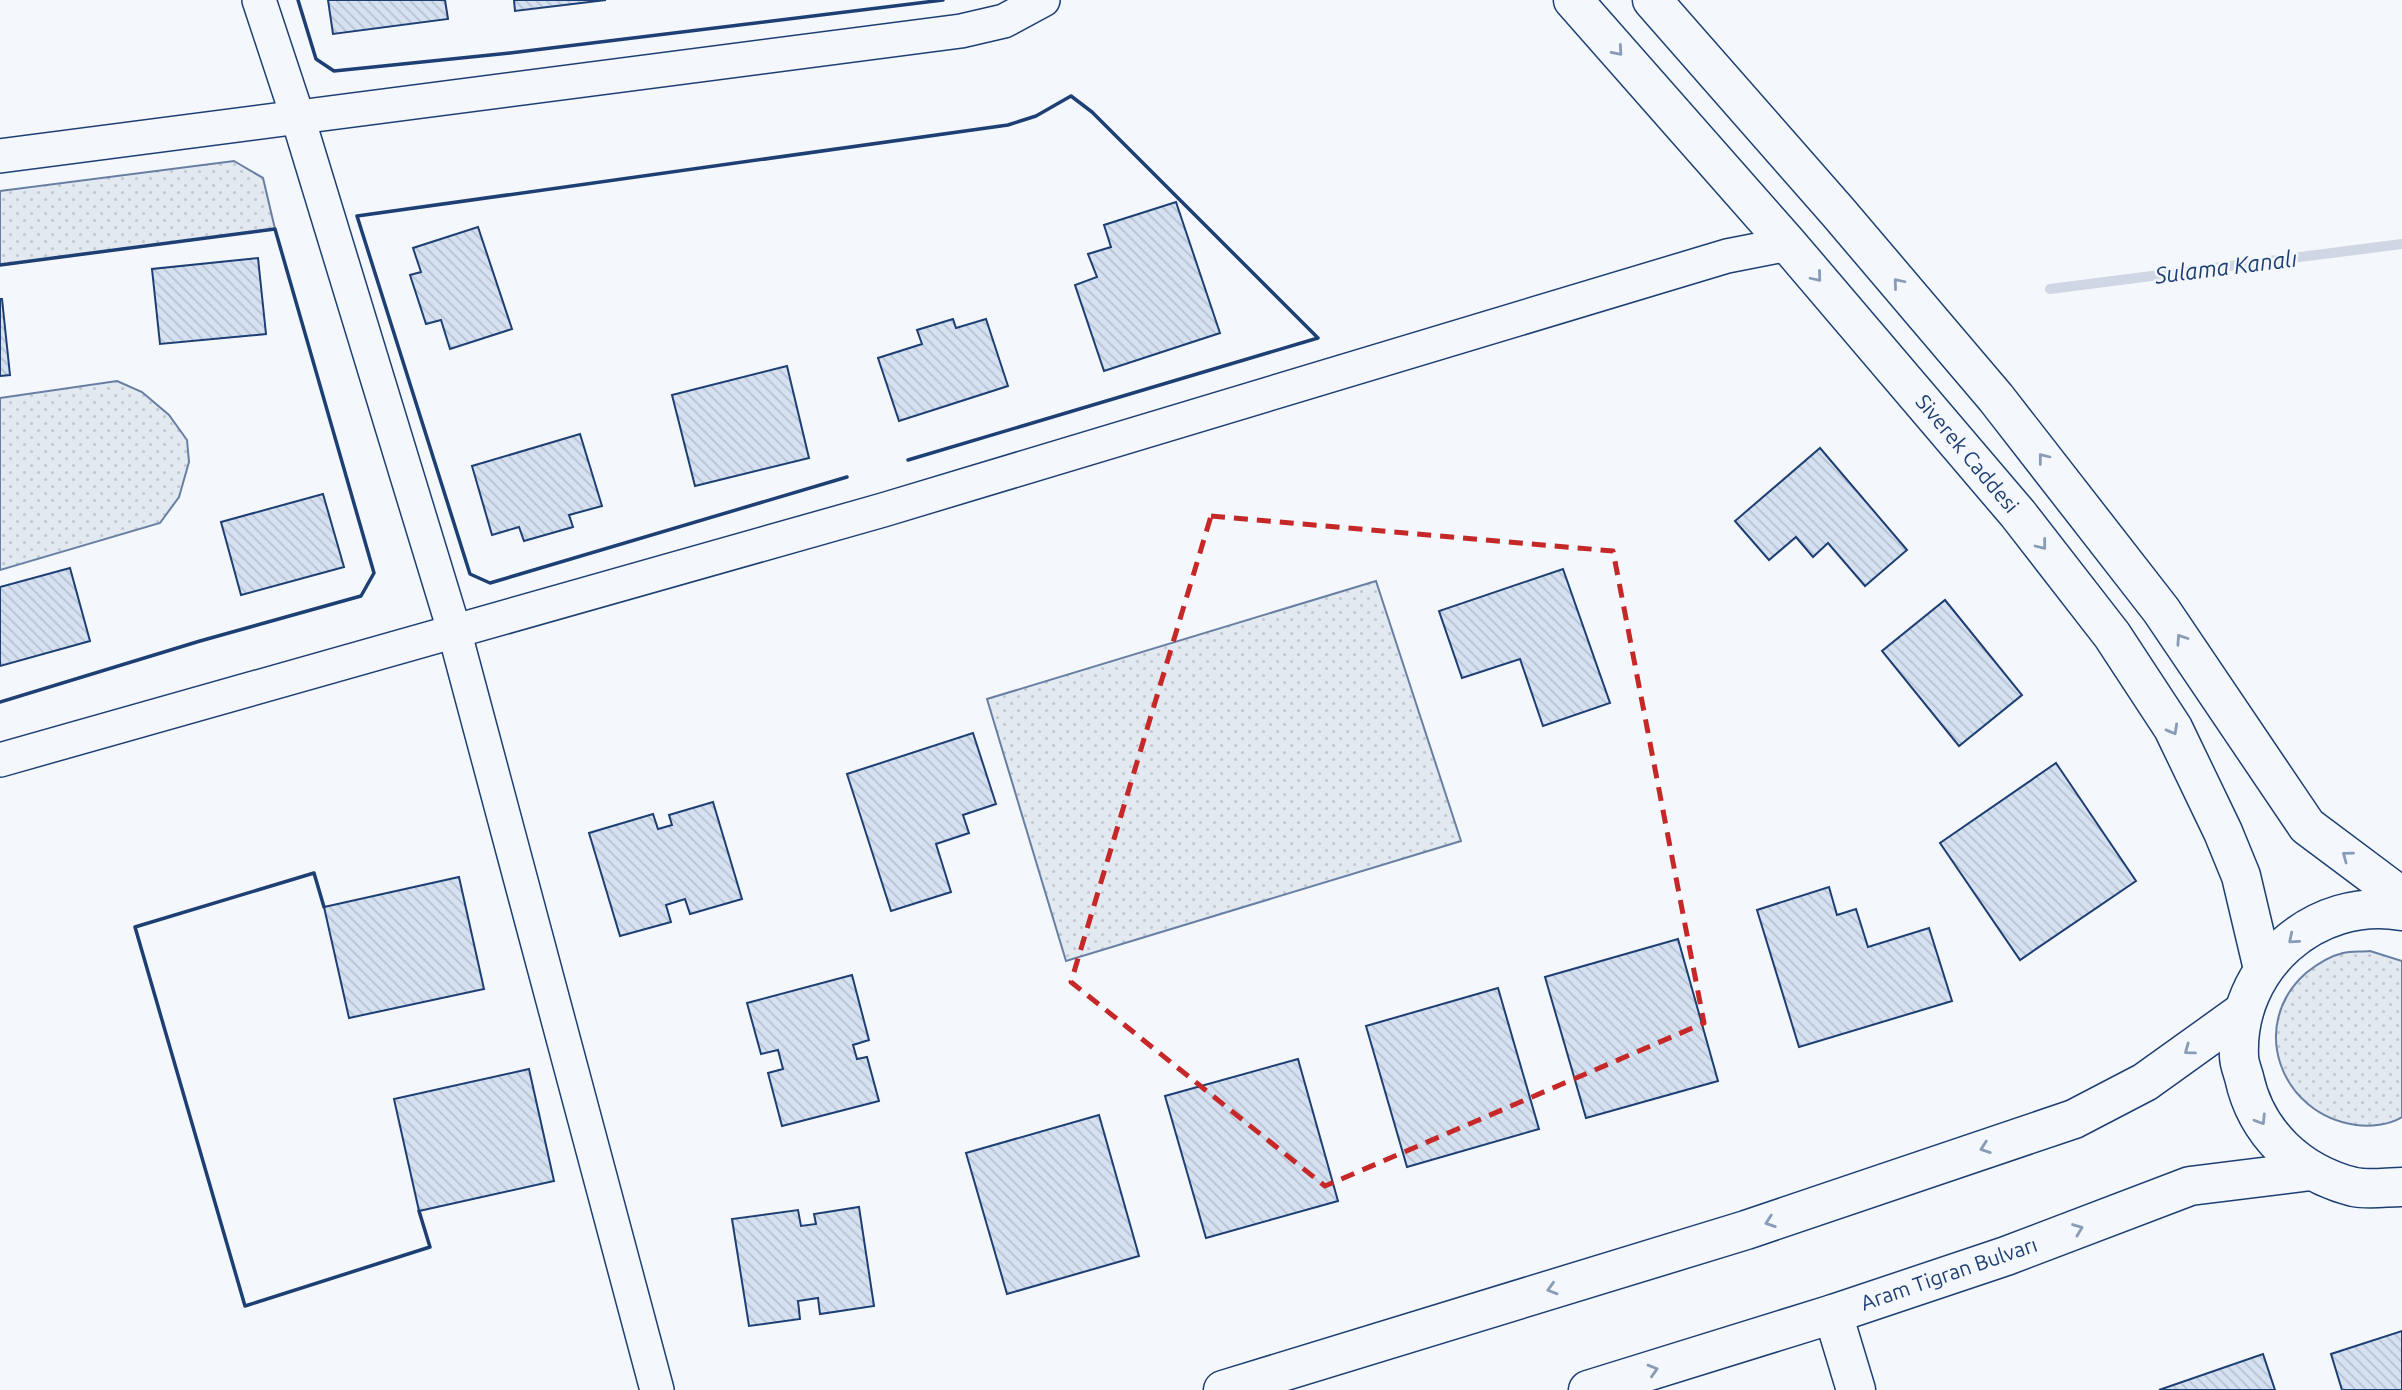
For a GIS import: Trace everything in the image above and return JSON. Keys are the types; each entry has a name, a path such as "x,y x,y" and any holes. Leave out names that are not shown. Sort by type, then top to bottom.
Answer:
{"main road":[{"name":"Siverek Caddesi","path":"1573,0 1788,244 2018,514 2112,635 2173,728 2223,832 2241,876 2263,969"},
{"path":"1652,0 1996,398 2161,610 2307,826 2402,897"},
{"path":"2402,911 2380,907 2335,915 2294,936 2263,969 2244,1011 2239,1056 2249,1101 2274,1141 2311,1171 2356,1187 2402,1187"},
{"path":"1223,1390 1746,1230 2074,1119 2145,1082 2244,1011"},
{"name":"Aram Tigran Bulvarı","path":"1588,1390 1833,1314 2006,1256 2190,1186 2311,1171"},
{"path":"1833,1314 1856,1390"}],"street":[{"path":"259,0 297,115 454,630 657,1390"},
{"path":"0,156 297,115 961,31 1004,21 1043,0"},
{"path":"0,760 883,510 1727,256 1788,244"}],"highlighted area":[{"path":"1211,516 1613,551 1704,1023 1325,1186 1071,982"}],"shaded area":[{"path":"234,161 263,178 275,229 0,265 0,191"},
{"path":"117,381 142,392 169,415 187,440 189,462 179,497 160,523 0,570 0,398"},
{"path":"1376,581 1461,841 1066,961 987,699"},
{"path":"2370,951 2402,961 2402,1117 2385,1124 2361,1126 2330,1118 2308,1104 2292,1086 2281,1065 2276,1041 2278,1017 2288,994 2306,973 2338,954"}],"building":[{"path":"328,0 445,0 448,19 333,34"},
{"path":"514,0 606,0 515,11"},
{"path":"1176,202 1220,333 1104,371 1075,285 1097,277 1088,254 1111,247 1104,225"},
{"path":"478,227 512,329 450,349 441,320 426,324 410,275 421,272 413,248"},
{"path":"258,258 266,334 160,344 152,269"},
{"path":"0,299 10,375 0,376"},
{"path":"953,319 956,328 986,319 1008,386 899,421 878,358 922,344 917,330"},
{"path":"787,366 809,458 695,486 672,395"},
{"path":"580,434 602,506 569,515 573,527 524,541 519,527 492,535 472,466"},
{"path":"1820,448 1907,550 1865,586 1828,543 1813,557 1796,537 1769,560 1735,521"},
{"path":"323,494 344,567 241,595 221,522"},
{"path":"70,568 90,641 0,666 0,587"},
{"path":"1563,569 1610,703 1543,726 1520,659 1462,678 1439,611"},
{"path":"1945,600 2022,695 1959,746 1882,651"},
{"path":"973,733 996,804 963,815 969,833 936,844 951,892 891,911 847,774"},
{"path":"2056,763 2136,881 2020,960 1940,843"},
{"path":"713,802 742,899 690,914 685,899 666,905 671,922 620,936 589,833 653,814 658,829 672,825 669,815"},
{"path":"459,877 484,989 349,1018 324,907"},
{"path":"1829,887 1837,915 1856,909 1868,947 1929,928 1952,1001 1799,1047 1757,910"},
{"path":"1678,939 1718,1081 1586,1118 1545,977"},
{"path":"852,975 869,1040 853,1045 857,1059 867,1057 879,1101 782,1126 768,1073 783,1069 778,1050 761,1054 747,1003"},
{"path":"1498,988 1539,1129 1407,1167 1366,1026"},
{"path":"1298,1059 1338,1201 1206,1238 1165,1096"},
{"path":"529,1069 554,1181 419,1211 394,1099"},
{"path":"1099,1115 1139,1256 1007,1294 966,1153"},
{"path":"859,1207 874,1306 820,1314 818,1298 798,1301 800,1319 749,1326 732,1219 798,1210 801,1226 816,1224 814,1214"},
{"path":"2402,1331 2402,1390 2342,1390 2331,1354"},
{"path":"2263,1354 2275,1390 2159,1390"}],"waterway":[{"name":"Sulama Kanalı","path":"2050,289 2402,244"}],"wall":[{"path":"298,0 316,59 334,71 510,53 943,0"},
{"path":"847,477 490,583 470,574 357,216 1008,125 1036,116 1071,96 1092,112 1318,338 908,460"},
{"path":"0,265 275,229 374,573 361,596 200,641 0,702"},
{"path":"324,907 314,873 135,927 245,1306 430,1247 419,1211"}]}
